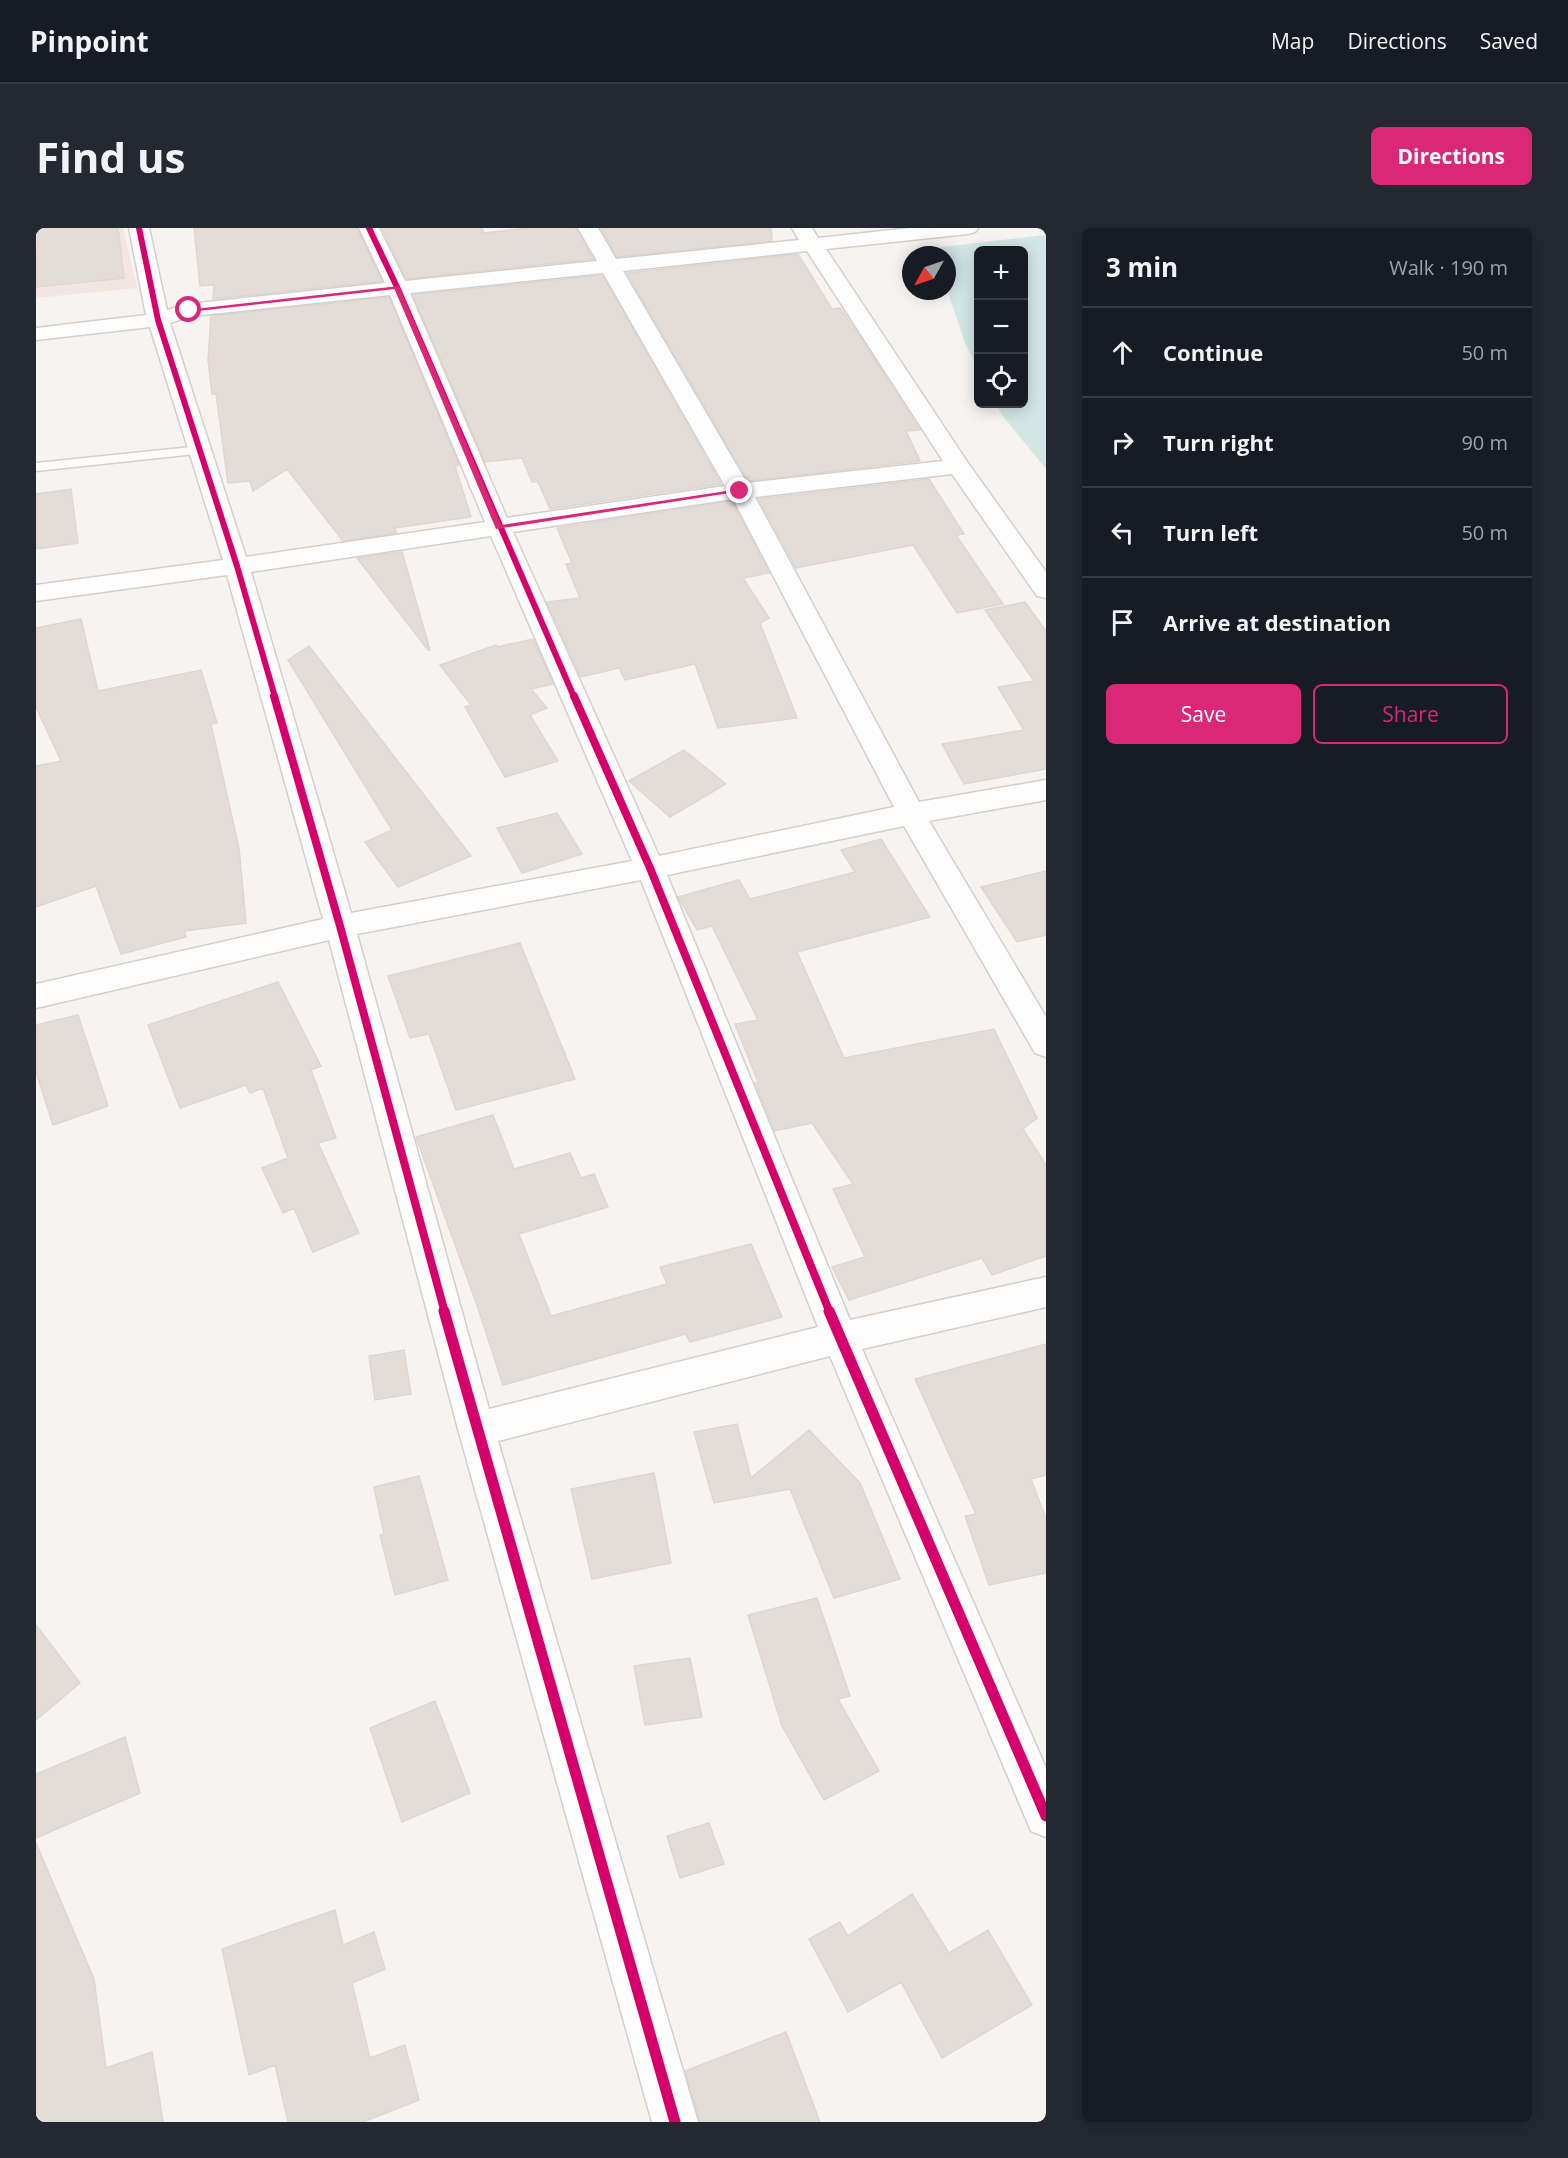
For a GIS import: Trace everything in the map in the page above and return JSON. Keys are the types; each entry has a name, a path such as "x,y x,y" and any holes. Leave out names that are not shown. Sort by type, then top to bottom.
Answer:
{"street":[{"path":"139,228 167,311 201,450 237,566 340,926 476,1429 675,2122"},
{"path":"369,228 397,287 499,527 650,868 840,1338 1046,1816"},
{"path":"588,228 740,491 911,814 1046,1044"},
{"path":"36,334 167,311 609,264 807,235 968,228"},
{"path":"807,235 958,466 1046,590"},
{"path":"48,312 167,311"},
{"path":"36,593 237,566 740,491 958,466"},
{"path":"36,996 340,926 650,868 911,814 1046,790"},
{"path":"476,1429 840,1338 1046,1292"}],"lane":[{"path":"36,467 201,450"}],"shaded area":[{"path":"36,228 123,228 137,288 36,298"},
{"path":"1046,235 1046,469 998,408 1028,408 1028,246 974,246 974,360 965,343 950,300 956,300 956,246 950,246"}],"building":[{"path":"38,228 118,228 124,278 36,287"},
{"path":"194,228 357,228 382,281 213,299 214,285 200,286"},
{"path":"382,228 482,228 484,233 529,228 576,228 593,259 406,279"},
{"path":"601,228 771,228 772,241 617,257"},
{"path":"798,254 832,309 840,308 857,332 920,430 906,431 920,461 748,481 627,273"},
{"path":"602,275 721,484 550,509 538,482 532,482 522,458 485,462 413,295"},
{"path":"389,297 459,465 455,466 471,517 395,528 396,533 343,541 287,469 253,491 250,481 228,483 216,394 212,394 208,360 211,316"},
{"path":"929,479 964,534 956,535 1003,604 957,613 913,545 796,568 759,499"},
{"path":"71,489 78,543 36,549 36,494"},
{"path":"732,501 769,573 743,578 769,618 760,623 797,718 718,728 695,664 625,680 619,668 581,677 547,602 580,598 566,564 572,563 557,528"},
{"path":"402,552 430,650 357,558"},
{"path":"1025,602 1046,631 1046,769 964,784 942,744 1024,730 998,687 1034,681 985,610"},
{"path":"81,619 98,691 201,670 217,723 211,724 239,848 246,923 184,931 186,937 121,954 96,886 36,907 36,766 61,761 36,707 36,628"},
{"path":"533,639 553,684 531,689 547,708 530,715 558,761 505,777 465,707 471,705 440,665 496,645 497,647"},
{"path":"309,646 471,856 398,887 365,842 392,830 288,660"},
{"path":"684,750 726,784 670,817 629,781"},
{"path":"557,813 582,854 522,873 497,828"},
{"path":"881,839 930,917 797,952 844,1058 994,1029 1037,1118 1023,1129 1046,1165 1046,1256 992,1275 982,1258 849,1300 832,1267 865,1257 833,1189 853,1184 812,1123 775,1131 755,1083 758,1082 735,1024 758,1020 712,926 697,930 678,897 739,880 750,899 855,872 841,850"},
{"path":"1046,871 1046,935 1017,942 981,887"},
{"path":"520,943 575,1079 456,1110 429,1034 410,1038 388,976"},
{"path":"278,982 321,1066 311,1070 336,1138 318,1143 359,1233 313,1252 294,1208 283,1213 262,1168 288,1158 263,1088 250,1093 246,1085 180,1108 148,1025"},
{"path":"78,1015 108,1106 53,1125 36,1072 36,1025"},
{"path":"493,1115 514,1169 570,1153 581,1178 594,1174 608,1207 519,1234 551,1316 667,1284 660,1267 751,1244 782,1317 690,1342 686,1334 503,1385 478,1308 416,1137"},
{"path":"1046,1344 1046,1475 1031,1479 1046,1519 1046,1573 989,1585 965,1516 976,1514 915,1379"},
{"path":"404,1350 411,1394 375,1400 369,1356"},
{"path":"737,1424 751,1478 809,1430 860,1483 900,1579 834,1598 790,1489 714,1503 694,1432"},
{"path":"654,1473 671,1563 592,1579 571,1489"},
{"path":"419,1476 448,1580 395,1595 380,1535 384,1534 374,1487"},
{"path":"817,1598 850,1696 838,1699 879,1771 824,1800 782,1726 748,1615"},
{"path":"36,1625 80,1683 36,1720"},
{"path":"690,1658 702,1717 645,1725 634,1666"},
{"path":"435,1701 470,1793 402,1822 370,1728"},
{"path":"125,1737 140,1793 36,1838 36,1774"},
{"path":"709,1823 724,1864 680,1878 667,1836"},
{"path":"36,1843 94,1979 106,2068 152,2052 163,2122 36,2122"},
{"path":"912,1894 949,1953 988,1930 1032,2005 942,2058 901,1982 848,2012 809,1939 840,1922 848,1936"},
{"path":"335,1910 343,1945 374,1932 385,1969 352,1983 370,2058 405,2045 419,2100 363,2122 288,2122 275,2065 249,2075 222,1949"},
{"path":"786,2032 820,2122 700,2122 685,2071"}],"cycle path":[{"path":"139,228 158,320 237,566 340,926 476,1429 675,2122"},
{"path":"369,228 397,287 499,527 650,868 840,1338 1046,1816"}],"route":[{"path":"189,310 397,287 499,527 740,491"}]}
